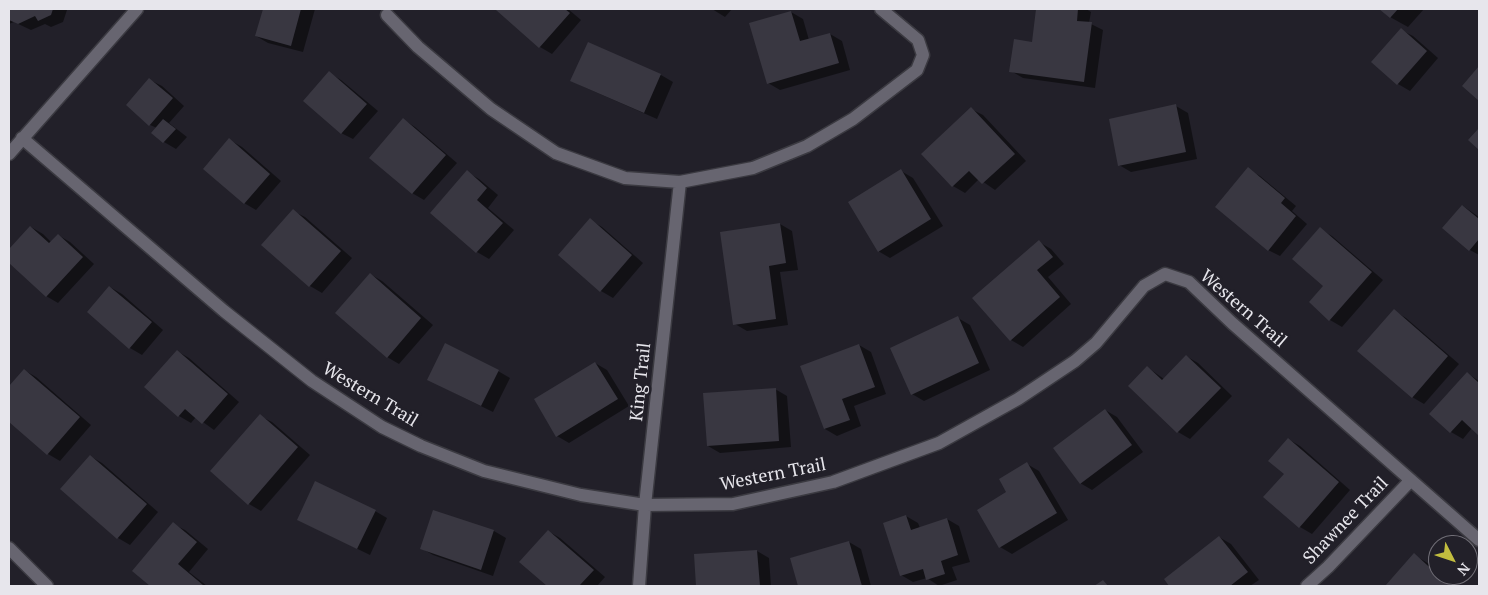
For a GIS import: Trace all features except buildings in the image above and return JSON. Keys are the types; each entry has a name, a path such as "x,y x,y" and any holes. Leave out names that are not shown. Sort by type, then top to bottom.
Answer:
{"street":[{"path":"9,154 137,9"},
{"path":"387,15 418,47 491,109 556,153 624,178 680,182 753,168 807,146 853,118 917,70 923,55 918,40 882,9"},
{"name":"Western Trail","path":"22,138 232,316 312,381 382,428 484,471 582,495 645,505 733,504 833,482 939,443 1018,400 1075,361 1096,343 1144,286 1165,274 1189,282 1232,323 1479,540"},
{"name":"King Trail","path":"639,586 645,505 680,182"},
{"name":"Shawnee Trail","path":"1307,586 1328,567 1410,480"},
{"path":"9,548 47,586"}]}
